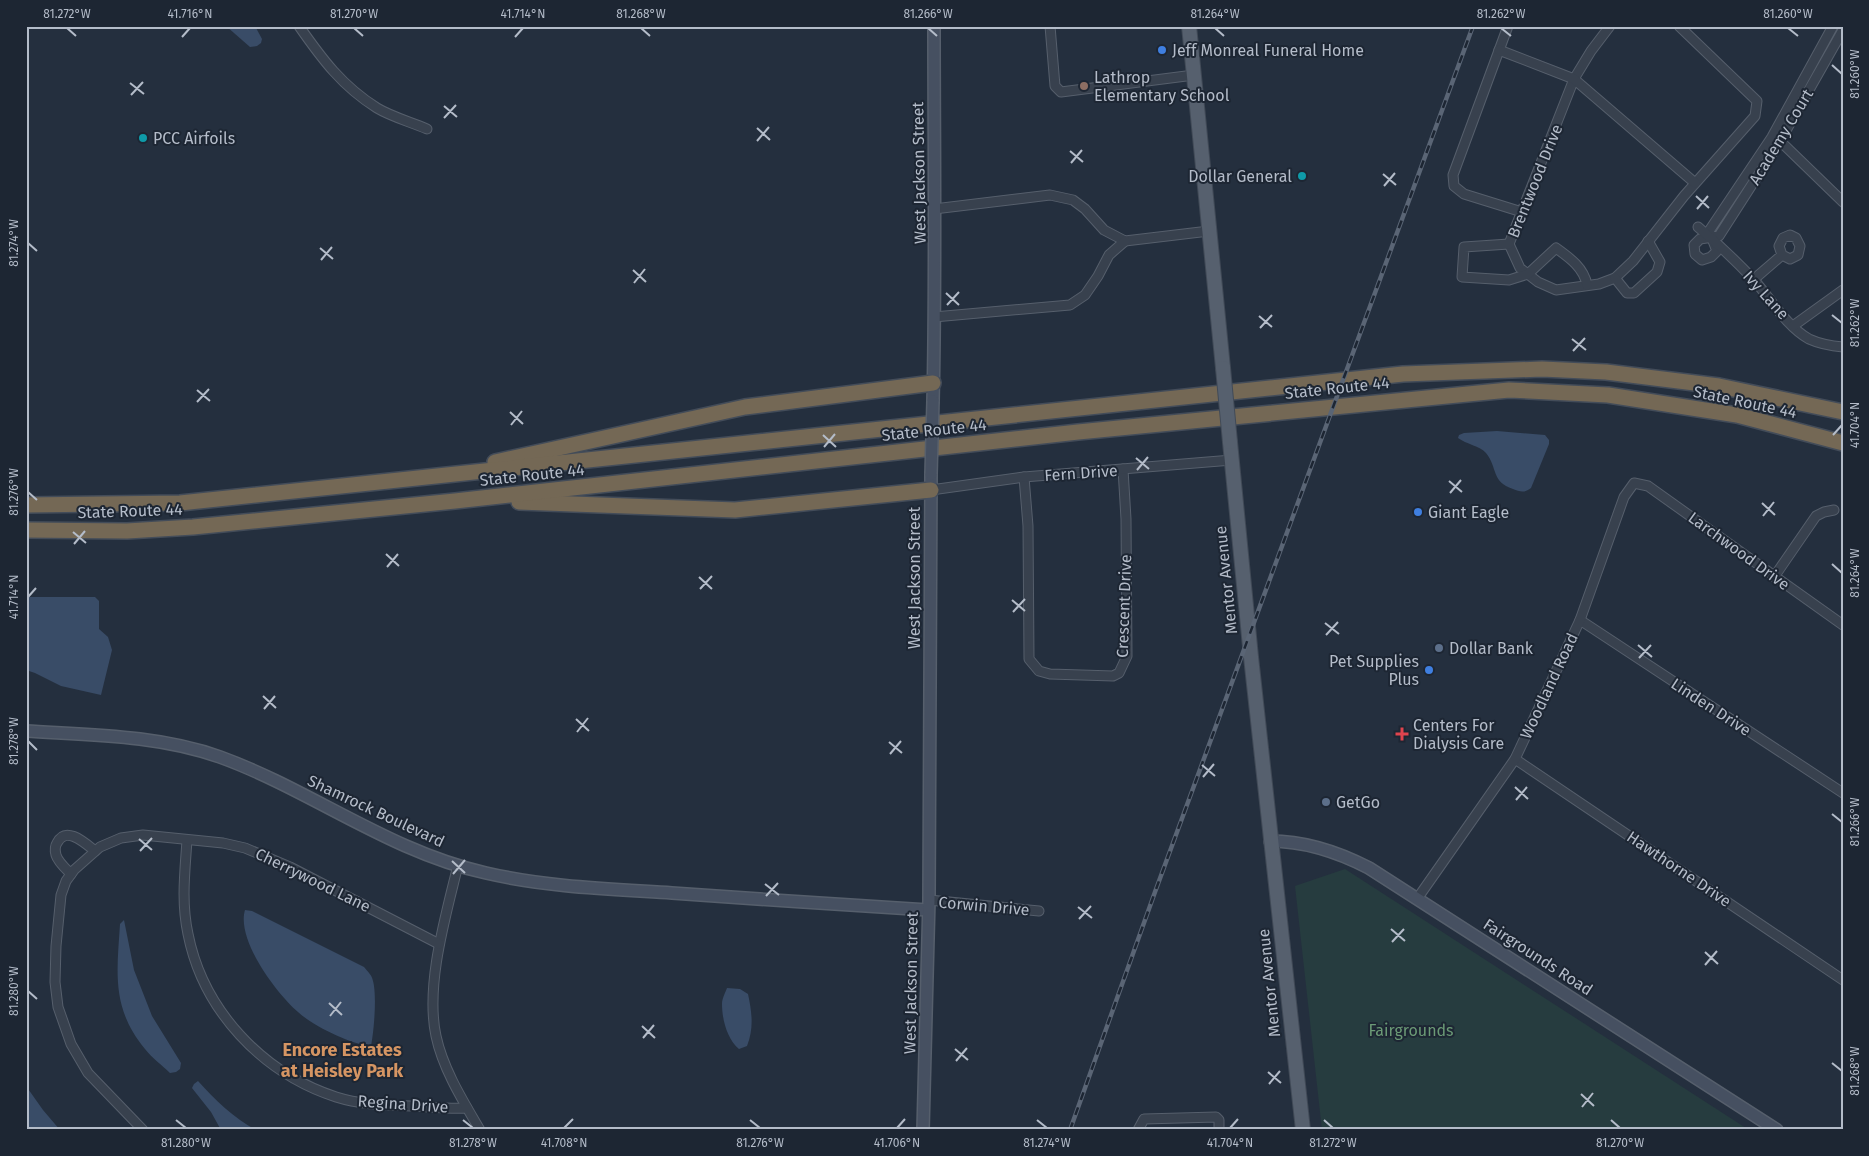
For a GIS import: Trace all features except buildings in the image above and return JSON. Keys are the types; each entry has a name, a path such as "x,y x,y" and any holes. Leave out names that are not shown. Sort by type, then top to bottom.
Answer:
{"highway":[{"name":"State Route 44","path":"26,505 180,503 1403,374 1542,369 1606,372 1719,386 1843,412"},
{"path":"420,478 744,407 933,383"},
{"name":"State Route 44","path":"26,530 127,531 193,527 454,501 1078,432 1509,390 1608,396 1737,415 1843,443"},
{"path":"454,501 580,503 735,510 931,490"}],"main road":[{"name":"Mentor Avenue","path":"1190,26 1270,841 1303,1130"}],"street":[{"path":"299,26 324,61 352,89 377,108 427,129"},
{"name":"West Jackson Street","path":"923,1130 928,905 931,474 936,252 934,209 934,26"},
{"path":"1050,26 1055,86 1061,92 1194,75"},
{"path":"1508,26 1453,175 1454,186 1464,194 1522,212"},
{"name":"Brentwood Drive","path":"1610,26 1591,51 1574,79 1509,244 1520,268 1538,282 1556,290 1599,284 1615,278 1633,261 1695,183 1755,116 1756,101 1679,26"},
{"name":"Academy Court","path":"1834,26 1772,137 1709,231 1712,238 1719,236 1780,141 1843,30"},
{"path":"1499,50 1574,79 1695,183"},
{"path":"1780,141 1843,202"},
{"path":"934,209 1050,196 1073,200 1085,209 1104,230 1125,242"},
{"name":"Ivy Lane","path":"1698,227 1712,238 1753,280 1793,326 1808,338 1823,344 1843,348"},
{"path":"934,317 1070,305 1085,295 1109,255 1125,242 1209,231"},
{"path":"1615,278 1627,293 1634,293 1657,272 1660,262 1648,242"},
{"path":"1509,244 1464,247 1462,278 1509,280 1528,274 1556,248 1571,259 1581,270 1585,275 1587,285"},
{"path":"1753,280 1782,255"},
{"path":"1793,326 1843,290"},
{"name":"Fern Drive","path":"931,490 1024,477 1232,460"},
{"name":"Crescent Drive","path":"1024,477 1028,526 1030,660 1039,671 1050,674 1113,676 1119,673 1127,656 1126,519 1123,469"},
{"name":"Larchwood Drive","path":"1634,483 1648,486 1843,625"},
{"name":"Woodland Road","path":"1417,899 1515,759 1580,620 1624,497 1634,483"},
{"path":"1774,577 1816,516 1834,510"},
{"name":"Linden Drive","path":"1580,620 1843,793"},
{"name":"Shamrock Boulevard","path":"27,732 163,742 199,750 236,763 284,785 388,838 440,860 485,873 571,886 928,905"},
{"name":"Hawthorne Drive","path":"1515,759 1843,980"},
{"name":"Cherrywood Lane","path":"142,1130 98,1085 79,1059 63,1025 58,1007 55,982 58,915 61,895 71,874 95,851 110,842 143,835 223,843 258,852 439,944"},
{"path":"71,874 56,855 55,848 60,839 64,836 74,836 95,851"},
{"name":"Regina Drive","path":"187,840 183,888 187,932 191,947 205,986 221,1012 250,1047 296,1080 337,1098 367,1104 467,1108"},
{"name":"Fairgrounds Road","path":"1270,841 1308,845 1352,859 1394,883 1777,1130"},
{"path":"458,865 439,944 434,998 436,1037 452,1079 480,1130"},
{"name":"Corwin Drive","path":"928,905 1039,911"},
{"path":"1138,1130 1144,1119 1216,1117 1219,1120 1220,1130"}],"green space":[{"name":"Fairgrounds","path":"1345,869 1749,1130 1322,1130 1295,886"}],"water":[{"path":"226,26 255,26 262,39 261,43 250,47"},
{"path":"1497,431 1545,435 1549,440 1529,490 1516,490 1501,483 1486,453 1458,438 1459,435 1464,433"},
{"path":"26,597 95,597 99,601 99,629 108,637 112,650 101,695 61,686 26,670"},
{"path":"245,910 252,911 364,967 372,977 375,995 371,1046 353,1042 322,1028 289,1004 260,966 252,951 244,922"},
{"path":"124,920 134,970 152,1016 181,1063 180,1069 176,1072 170,1073 148,1052 134,1034 126,1019 121,1004 118,974 120,924"},
{"path":"727,988 740,989 748,994 752,1020 751,1033 747,1046 739,1049 728,1034 723,1016 722,1002"},
{"path":"198,1081 225,1108 256,1130 221,1130 211,1112 192,1088"},
{"path":"26,1086 43,1110 60,1130 26,1130"}],"railway":[{"path":"1070,1130 1155,892 1473,26"}],"place":[{"name":"Jeff Monreal Funeral Home","path":"1162,50"},
{"name":"Lathrop Elementary School","path":"1084,86"},
{"name":"PCC Airfoils","path":"143,138"},
{"name":"Dollar General","path":"1302,176"},
{"name":"Giant Eagle","path":"1418,512"},
{"name":"Dollar Bank","path":"1439,648"},
{"name":"Pet Supplies Plus","path":"1429,670"},
{"name":"Centers For Dialysis Care","path":"1402,734"},
{"name":"GetGo","path":"1326,802"}],"district":[{"name":"Encore Estates at Heisley Park","path":"342,1060"}]}
